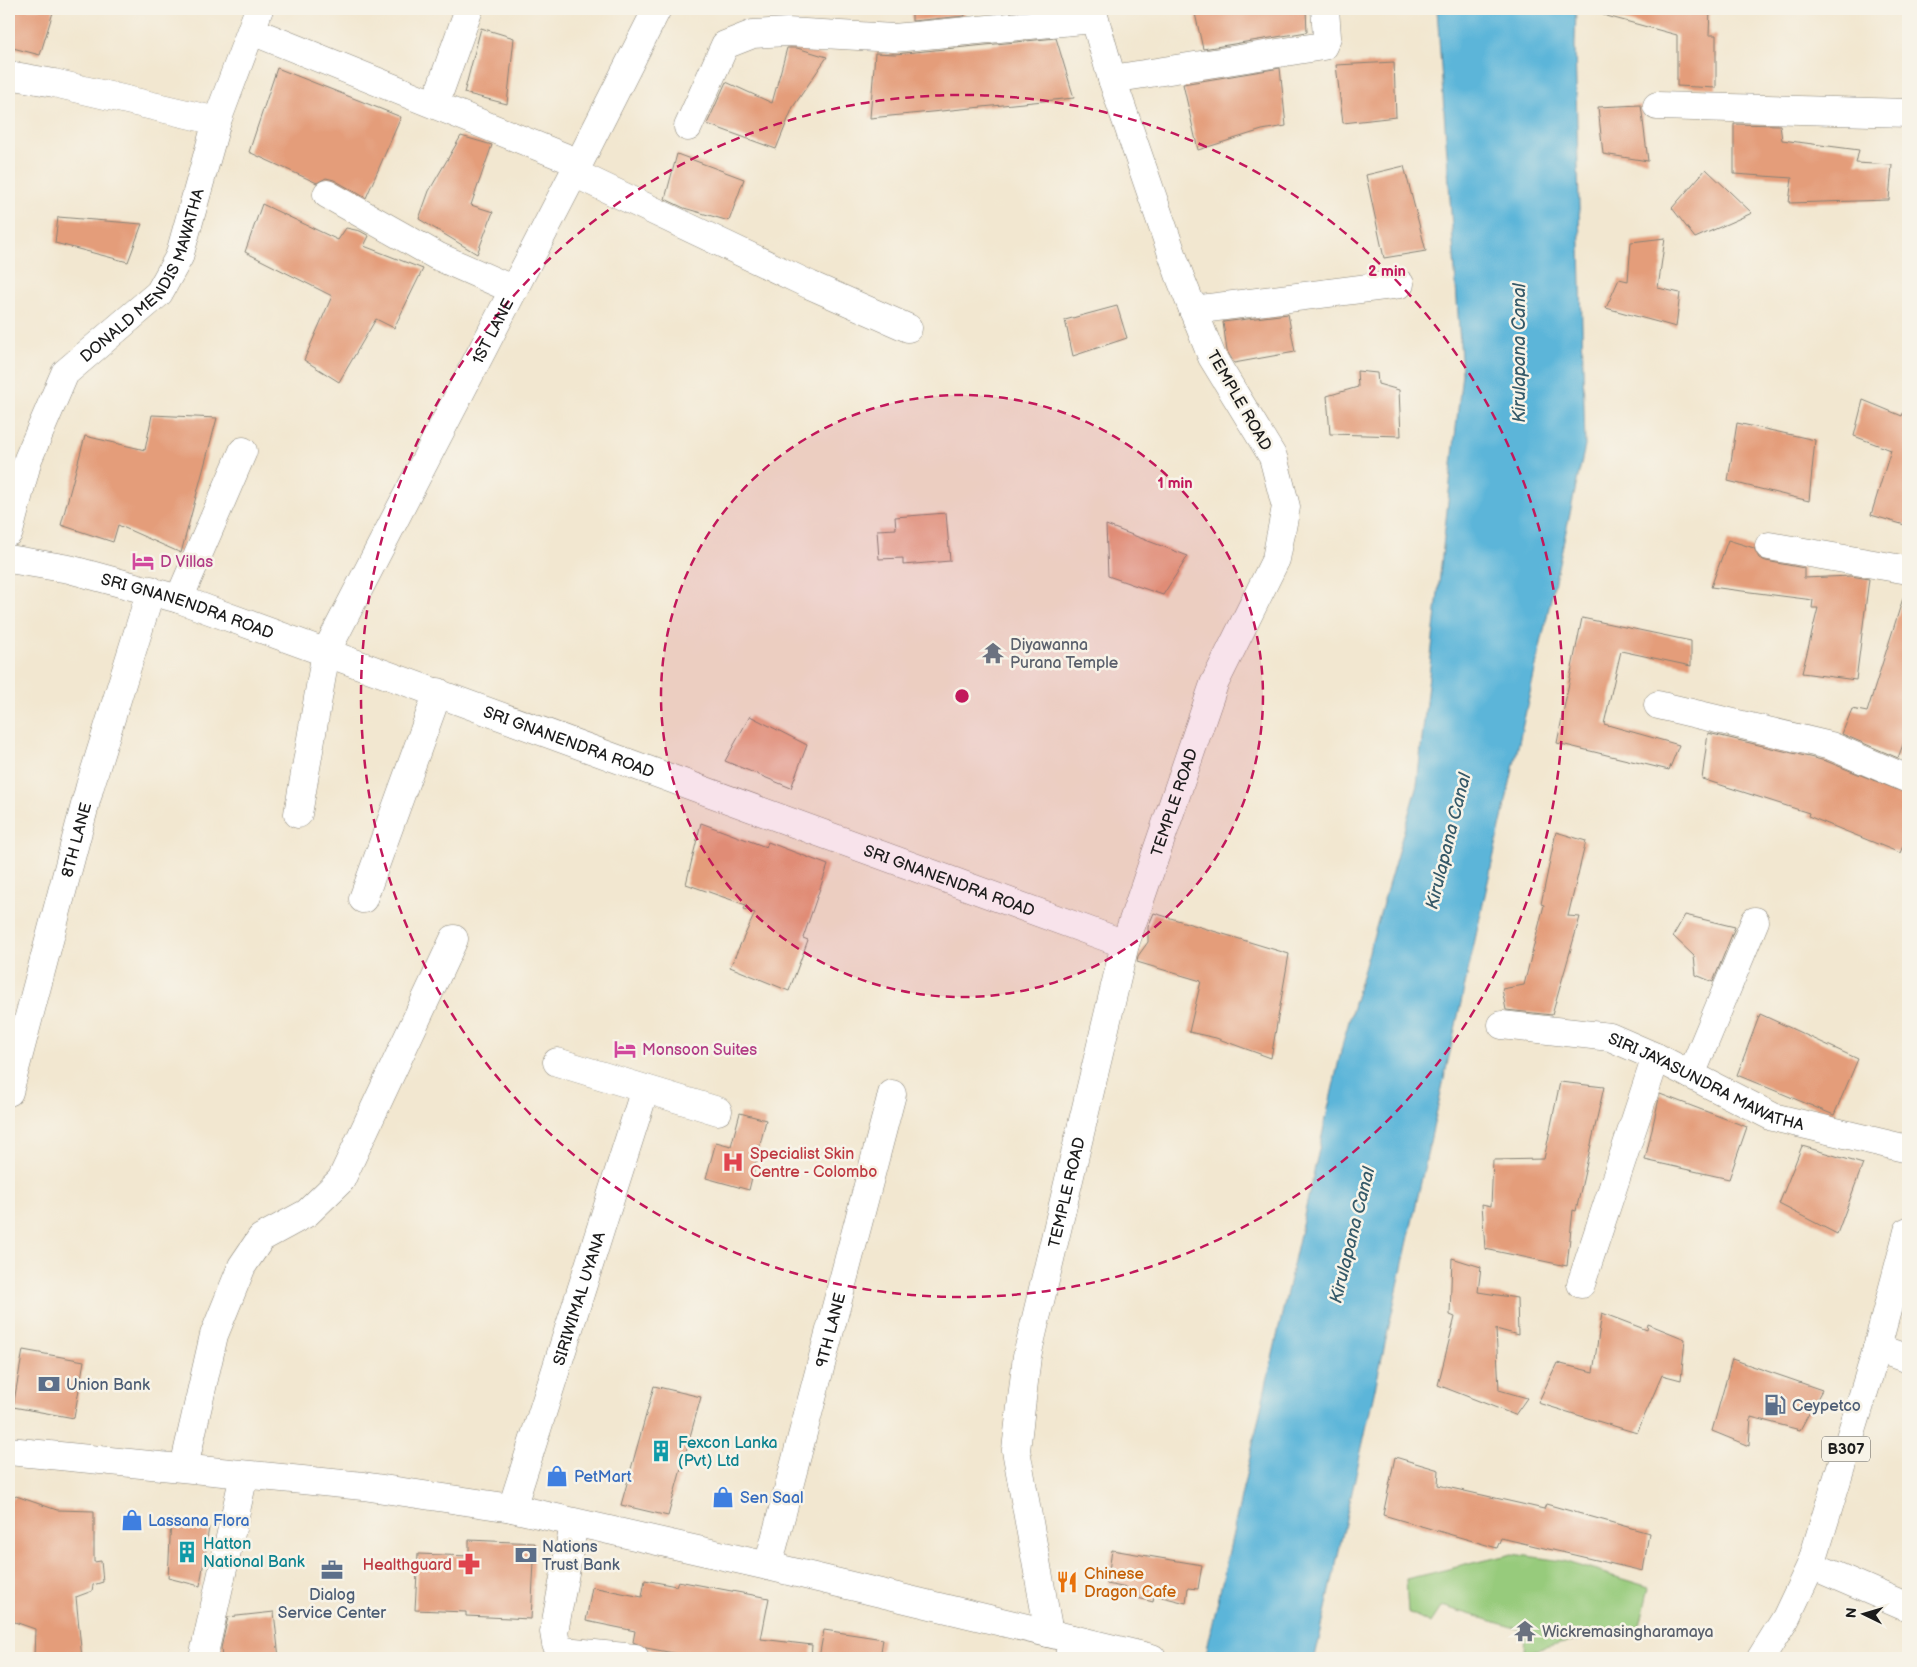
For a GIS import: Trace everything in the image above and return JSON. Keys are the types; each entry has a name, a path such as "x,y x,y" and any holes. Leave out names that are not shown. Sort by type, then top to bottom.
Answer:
{"street":[{"path":"435,104 469,9"},
{"name":"1ST LANE","path":"298,814 326,652 577,168 657,9"},
{"path":"1112,79 1323,46 1327,37 1325,9"},
{"path":"688,127 725,45 753,34 786,32 894,38 1093,14"},
{"name":"TEMPLE ROAD","path":"1063,1644 1016,1450 1026,1356 1125,944 1214,684 1276,559 1286,507 1273,457 1212,357 1193,310 1112,79 1093,14"},
{"path":"256,20 577,168 810,285 908,328"},
{"name":"DONALD MENDIS MAWATHA","path":"9,532 28,459 65,373 159,292 179,257 217,121 256,20"},
{"path":"9,75 54,83 217,121"},
{"path":"1657,106 1908,113"},
{"path":"327,194 436,256 514,290"},
{"path":"1193,310 1400,284"},
{"path":"179,599 243,451"},
{"path":"1769,546 1908,570"},
{"name":"SRI GNANENDRA ROAD","path":"9,559 69,569 179,599 1125,944"},
{"name":"8TH LANE","path":"9,1092 90,786 151,590"},
{"path":"363,898 438,692"},
{"path":"1658,706 1831,746 1908,779"},
{"path":"1691,1075 1755,921"},
{"path":"184,1467 214,1335 242,1266 260,1238 307,1213 341,1180 454,939"},
{"name":"SIRI JAYASUNDRA MAWATHA","path":"1502,1025 1610,1037 1656,1057 1773,1117 1908,1149"},
{"path":"1581,1284 1656,1057"},
{"path":"557,1062 718,1111"},
{"name":"SIRIWIMAL UYANA","path":"512,1508 645,1089"},
{"name":"9TH LANE","path":"768,1566 892,1094"},
{"name":"B307","path":"1761,1658 1786,1618 1811,1565 1877,1348 1908,1231"},
{"path":"1877,1348 1908,1359"},
{"path":"9,1451 363,1486 512,1508 574,1524 768,1566 1063,1644 1152,1658"},
{"path":"203,1658 244,1475"},
{"path":"574,1524 554,1632 556,1644 564,1651 635,1658"},
{"path":"1811,1565 1908,1607"}],"green space":[{"path":"1512,1554 1563,1561 1649,1587 1639,1630 1599,1634 1524,1653 1525,1631 1442,1606 1431,1623 1408,1612 1406,1579"}],"water":[{"name":"Kirulapana Canal","path":"1437,9 1576,9 1575,45 1585,446 1315,1658 1205,1658 1343,1042 1417,785 1462,373"}],"building":[{"path":"9,9 54,9 40,55 9,47"},
{"path":"912,9 964,9 965,16 912,21"},
{"path":"1194,9 1306,9 1307,32 1203,49"},
{"path":"1604,9 1710,9 1709,35 1716,35 1716,88 1677,86 1677,35 1603,15"},
{"path":"481,28 514,38 507,104 464,93"},
{"path":"1056,38 1074,98 870,118 875,53 895,54"},
{"path":"787,48 797,48 827,57 793,107 776,149 707,124 726,82 772,103"},
{"path":"1394,62 1396,117 1343,123 1336,65"},
{"path":"277,68 401,117 366,198 334,180 326,178 317,183 249,152"},
{"path":"1280,68 1286,126 1262,130 1198,150 1183,84"},
{"path":"1641,105 1648,161 1603,154 1598,107"},
{"path":"1734,124 1780,125 1782,140 1859,150 1856,163 1892,165 1889,200 1789,203 1792,178 1734,174"},
{"path":"461,136 492,145 471,205 493,212 477,254 419,219 429,191"},
{"path":"677,154 744,179 729,221 684,208 665,199"},
{"path":"1404,166 1426,251 1384,258 1366,175"},
{"path":"1706,169 1752,213 1695,238 1672,208"},
{"path":"262,204 338,240 346,228 360,231 369,236 364,246 423,269 394,328 376,319 339,382 304,360 332,296 245,252"},
{"path":"58,217 142,224 128,262 55,243"},
{"path":"1665,238 1658,288 1680,293 1676,327 1606,308 1619,279 1628,281 1631,242"},
{"path":"1117,306 1127,338 1073,356 1065,320"},
{"path":"1288,314 1295,352 1234,363 1227,351 1223,322"},
{"path":"1357,371 1377,373 1378,384 1399,390 1401,436 1330,434 1327,396 1358,387"},
{"path":"1863,400 1902,416 1904,411 1908,412 1908,526 1871,515 1891,450 1854,436"},
{"path":"152,415 217,418 181,553 118,525 113,542 61,525 85,436 145,450"},
{"path":"1737,423 1815,440 1809,501 1728,481"},
{"path":"946,513 950,561 903,565 903,558 879,559 877,530 896,529 895,517"},
{"path":"1106,525 1188,556 1163,595 1108,576"},
{"path":"1728,540 1754,548 1759,558 1766,561 1804,568 1804,578 1851,576 1869,579 1856,680 1802,673 1818,608 1812,608 1813,600 1711,587"},
{"path":"1904,595 1908,596 1908,731 1898,758 1842,734 1852,709 1867,712"},
{"path":"1582,618 1691,641 1691,666 1621,651 1604,724 1679,745 1669,770 1557,743"},
{"path":"750,716 807,745 791,788 725,761"},
{"path":"1708,733 1826,761 1908,794 1908,834 1900,853 1808,816 1809,813 1702,779"},
{"path":"701,823 766,847 768,842 828,865 803,938 808,940 789,991 730,967 755,913 744,909 746,905 686,884"},
{"path":"1556,832 1586,841 1568,916 1580,917 1552,1015 1506,1010 1502,989 1524,985 1544,905 1541,904"},
{"path":"1154,913 1289,954 1271,1058 1216,1038 1189,1032 1201,981 1137,962 1138,956 1148,942 1148,927"},
{"path":"1685,915 1735,927 1713,982 1696,975 1694,956 1673,936"},
{"path":"1760,1014 1858,1059 1834,1115 1737,1075"},
{"path":"1560,1082 1604,1087 1576,1211 1573,1210 1567,1266 1485,1249 1482,1204 1491,1206 1493,1160 1544,1159"},
{"path":"1660,1094 1747,1127 1729,1179 1645,1160"},
{"name":"Specialist Skin Centre - Colombo","path":"740,1113 766,1120 749,1190 706,1178 716,1142 731,1146"},
{"path":"1802,1146 1863,1164 1837,1234 1779,1204"},
{"path":"1452,1258 1481,1267 1478,1292 1517,1298 1518,1335 1496,1329 1499,1390 1527,1398 1515,1415 1438,1385 1455,1317 1450,1315"},
{"path":"1602,1313 1647,1330 1648,1324 1685,1339 1681,1380 1662,1375 1637,1433 1538,1403 1557,1363 1593,1372"},
{"name":"Union Bank","path":"23,1350 84,1361 74,1418 13,1407"},
{"path":"1732,1359 1822,1390 1800,1430 1751,1417 1749,1446 1712,1431"},
{"name":"Fexcon Lanka (Pvt) Ltd","path":"654,1386 701,1397 668,1516 621,1505"},
{"path":"1395,1457 1439,1470 1438,1485 1544,1509 1546,1504 1649,1533 1643,1571 1501,1538 1497,1548 1383,1515"},
{"path":"16,1496 57,1510 94,1511 94,1562 101,1561 103,1582 93,1585 92,1591 76,1597 82,1658 34,1658 35,1629 9,1620 9,1502"},
{"name":"Hatton National Bank","path":"171,1519 209,1527 200,1586 168,1578"},
{"path":"469,1540 535,1543 531,1619 466,1616 466,1612 415,1610 418,1554 469,1556"},
{"path":"1112,1550 1202,1565 1198,1589 1188,1588 1186,1603 1154,1595 1153,1602 1126,1595 1127,1588 1107,1584"},
{"path":"645,1580 676,1586 678,1581 769,1598 761,1639 812,1645 811,1658 701,1658 646,1648 633,1642 635,1631 586,1621 592,1587 642,1597"},
{"path":"274,1612 279,1658 222,1658 221,1648 228,1617"},
{"path":"824,1630 883,1639 880,1658 819,1658"}],"place":[{"name":"D Villas","path":"143,561"},
{"name":"Diyawanna Purana Temple","path":"993,653"},
{"name":"Monsoon Suites","path":"625,1049"},
{"name":"Specialist Skin Centre - Colombo","path":"733,1162"},
{"name":"Union Bank","path":"49,1384"},
{"name":"Ceypetco","path":"1775,1405"},
{"name":"Fexcon Lanka (Pvt) Ltd","path":"661,1451"},
{"name":"PetMart","path":"557,1476"},
{"name":"Sen Saal","path":"723,1497"},
{"name":"Lassana Flora","path":"132,1520"},
{"name":"Hatton National Bank","path":"187,1552"},
{"name":"Nations Trust Bank","path":"526,1555"},
{"name":"Healthguard","path":"469,1564"},
{"name":"Dialog Service Center","path":"332,1570"},
{"name":"Chinese Dragon Cafe","path":"1067,1582"},
{"name":"Wickremasingharamaya","path":"1525,1631"}]}
